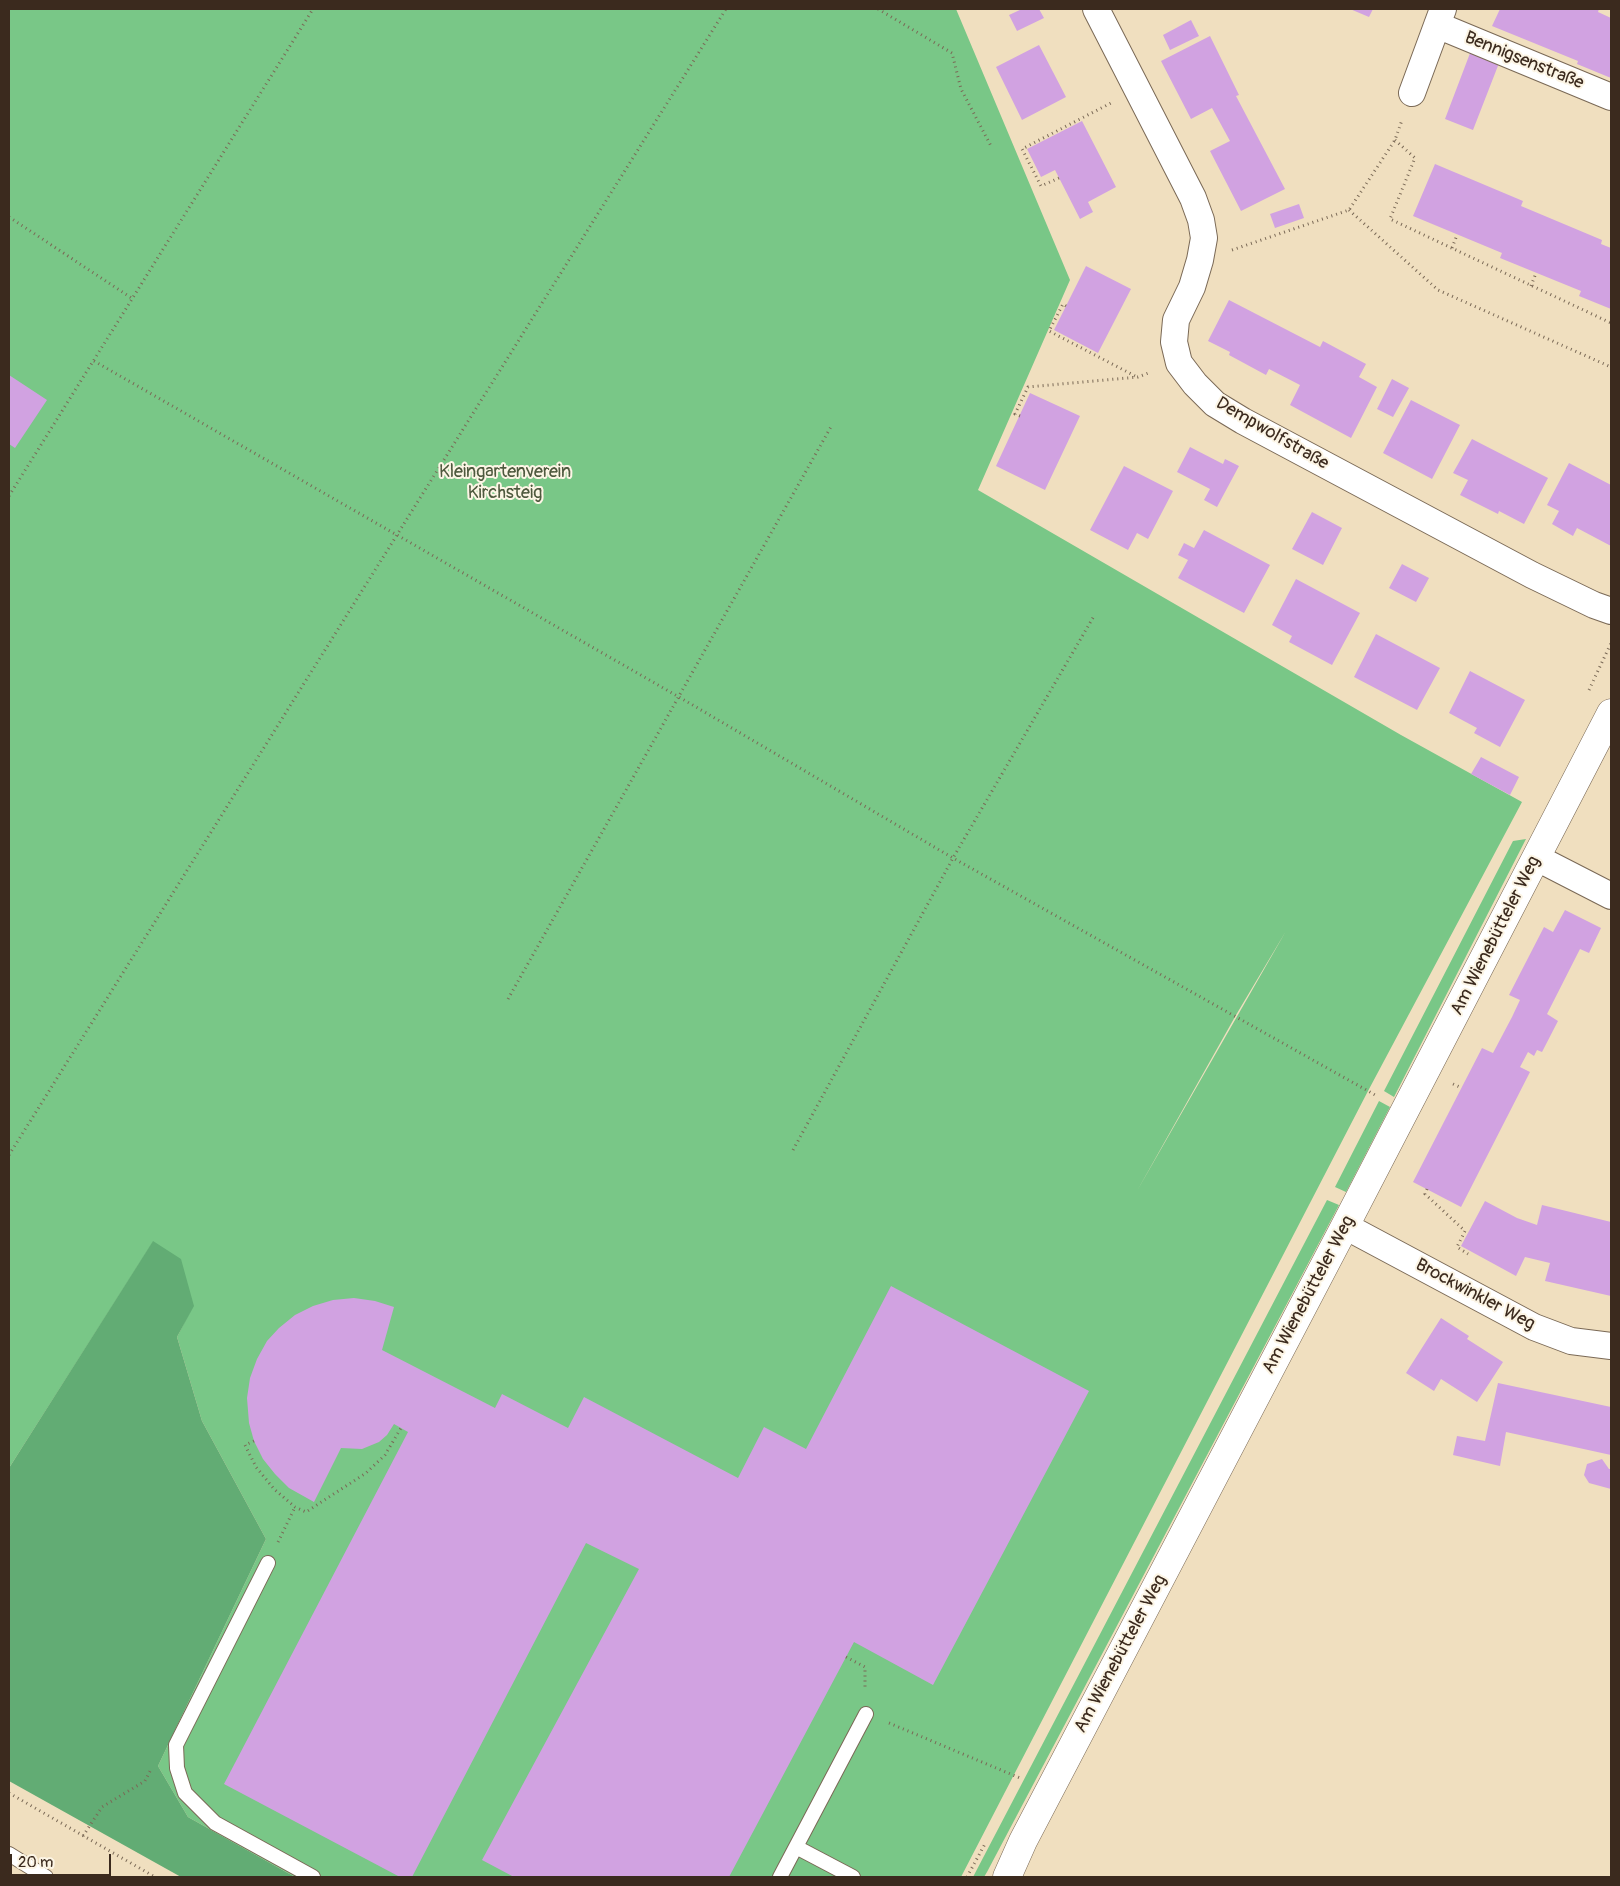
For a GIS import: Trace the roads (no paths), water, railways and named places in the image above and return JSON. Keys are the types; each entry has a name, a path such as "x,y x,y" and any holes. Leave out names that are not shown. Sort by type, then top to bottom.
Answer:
{"street":[{"name":"Dempwolfstraße","path":"1096,9 1193,198 1198,213 1204,238 1200,260 1192,288 1176,320 1174,342 1178,363 1195,384 1215,404 1243,422 1532,575 1611,611"},
{"name":"Bennigsenstraße","path":"1412,93 1440,17 1611,97"},
{"name":"Am Wienebütteler Weg","path":"1007,1877 1023,1841 1537,858 1611,712"},
{"path":"1537,858 1611,896"},
{"name":"Brockwinkler Weg","path":"1345,1226 1534,1327 1571,1341 1611,1346"}],"lane":[{"path":"268,1563 176,1745 176,1768 185,1793 215,1822 313,1877"},
{"path":"780,1877 866,1714"},
{"path":"796,1847 853,1877"},
{"path":"9,1854 46,1877"}],"park label":[{"name":"Kleingartenverein Kirchsteig","path":"505,482"}]}
